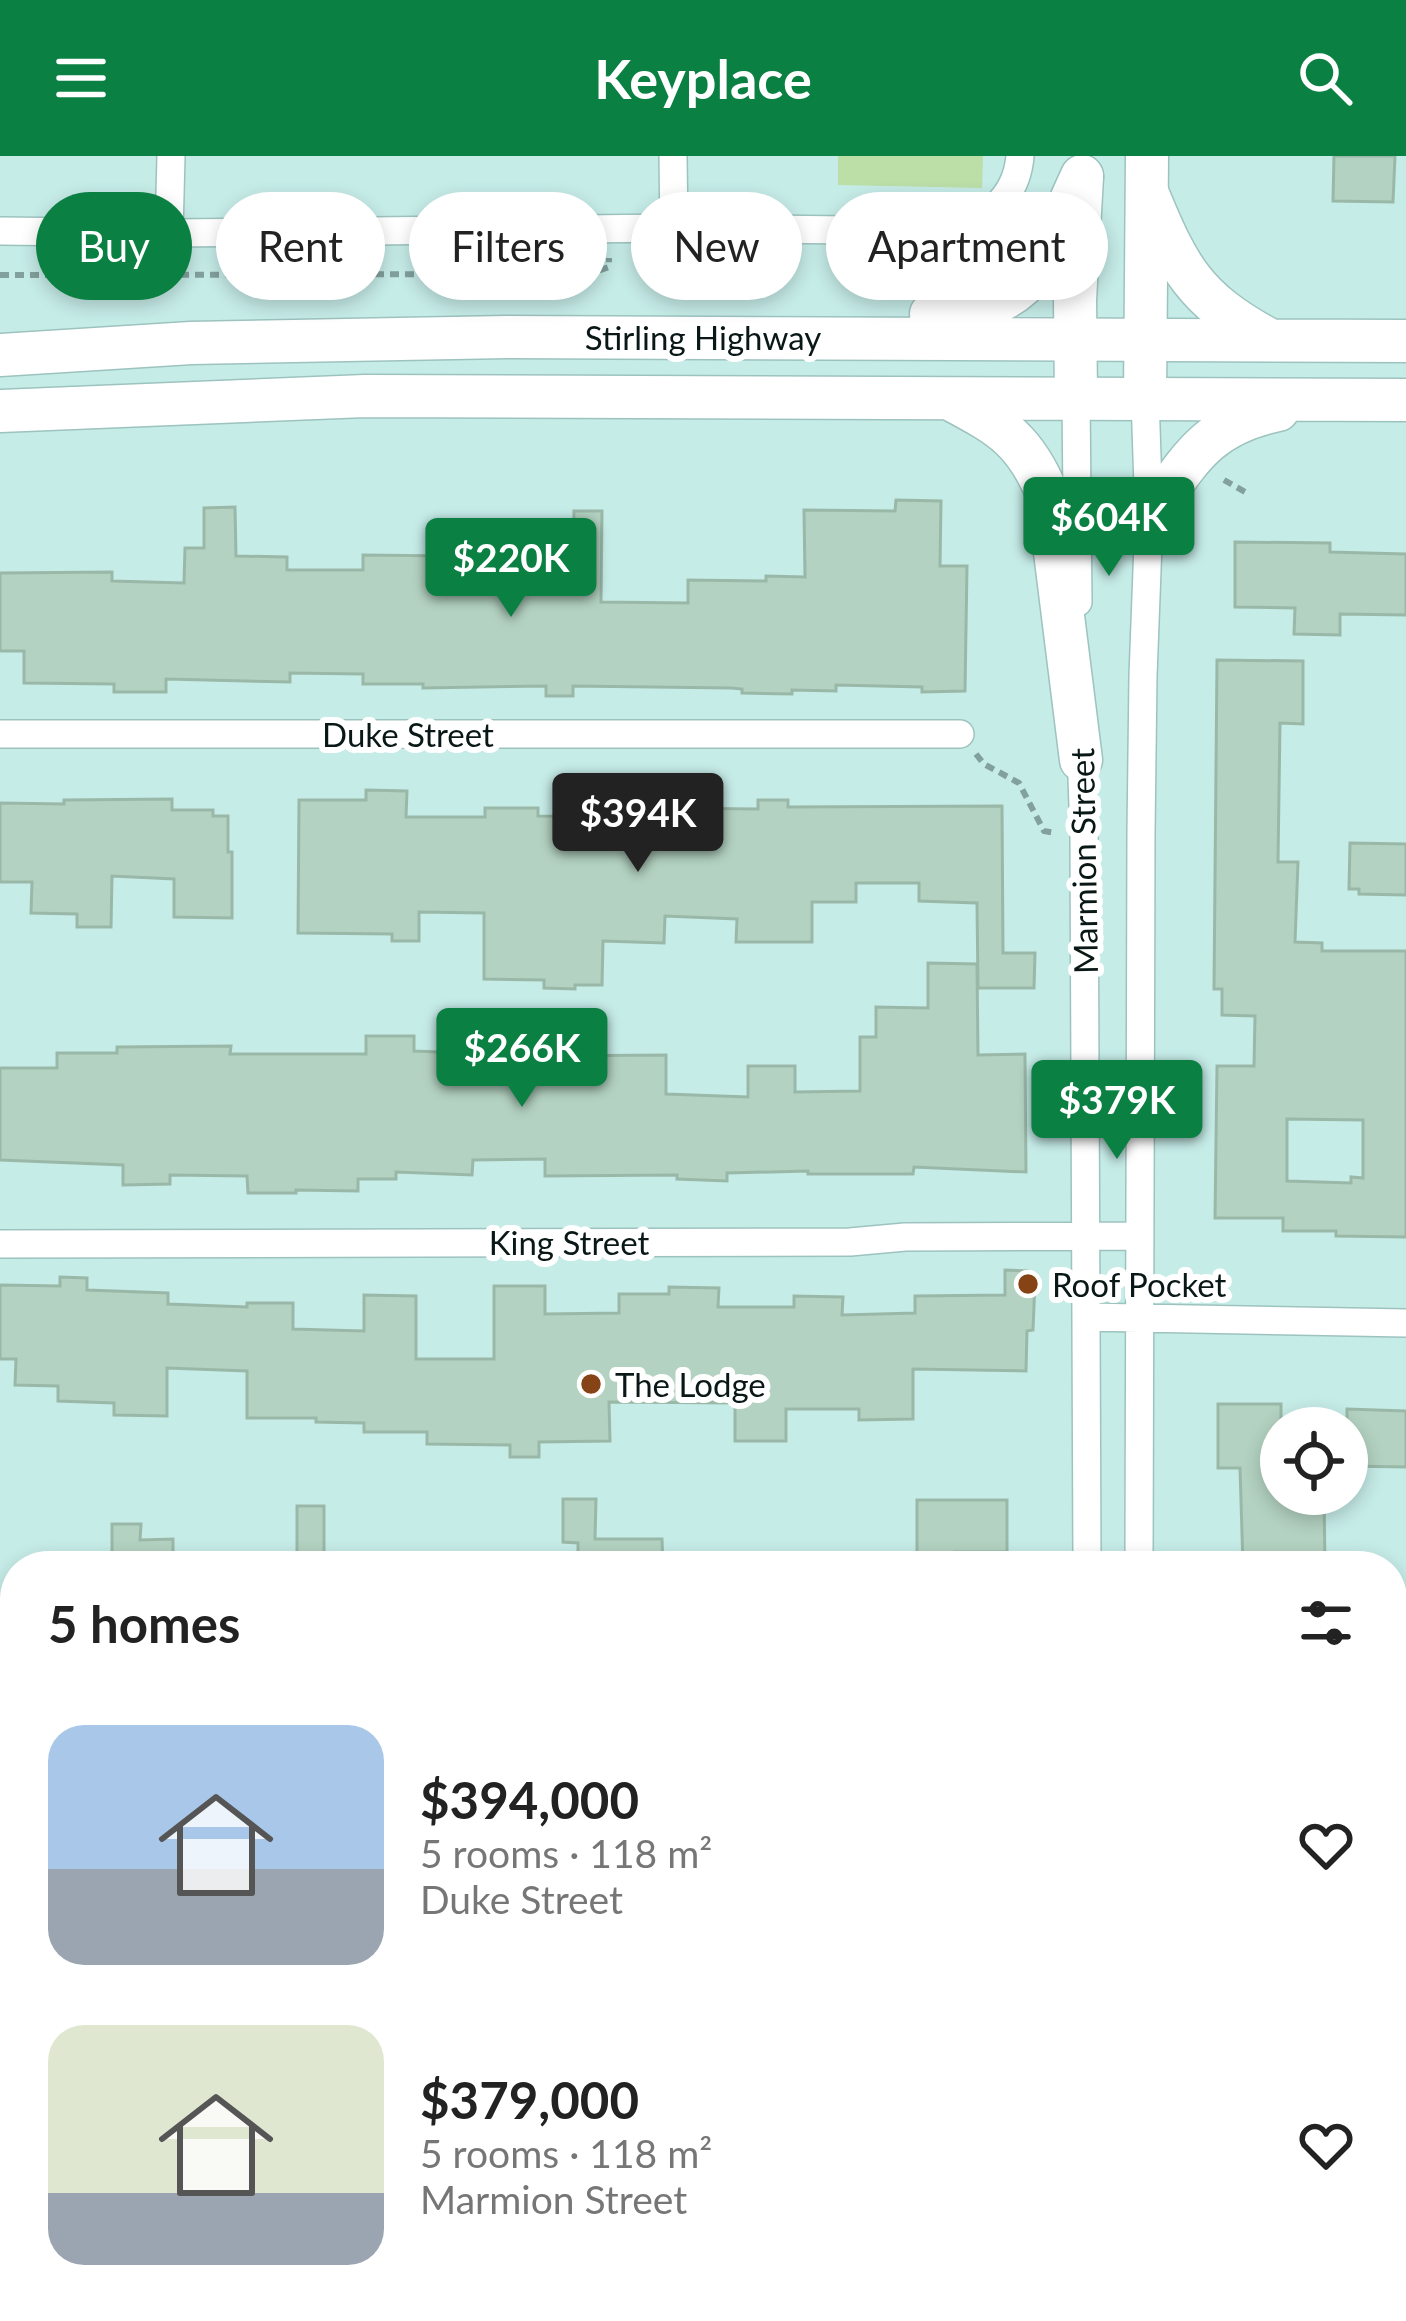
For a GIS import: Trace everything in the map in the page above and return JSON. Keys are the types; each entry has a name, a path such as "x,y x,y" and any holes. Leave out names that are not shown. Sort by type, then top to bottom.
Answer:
{"main road":[{"path":"506,337 570,320 951,314 985,308 1024,286 1048,256 1082,166"},
{"name":"Marmion Street","path":"1076,398 1082,166"},
{"path":"1147,174 1167,242 1192,283 1234,321 1271,341"},
{"name":"Marmion Street","path":"1145,397 1147,174"},
{"name":"Stirling Highway","path":"0,355 191,344 506,337 1406,340"},
{"name":"Stirling Highway","path":"0,411 365,396 1406,400"},
{"path":"948,397 992,421 1022,447 1048,496 1081,760"},
{"path":"1149,517 1195,452 1220,430 1252,415 1326,400"}],"street":[{"path":"171,192 172,156"},
{"path":"674,156 674,192"},
{"path":"802,229 938,231 971,224 1005,199 1017,176 1020,156"},
{"path":"192,232 631,228"},
{"path":"0,231 36,231"},
{"name":"Marmion Street","path":"1139,1551 1142,676 1149,517 1145,397"},
{"name":"Marmion Street","path":"1076,398 1084,836 1087,1551"},
{"name":"Duke Street","path":"0,734 960,734"},
{"name":"King Street","path":"0,1244 850,1242 904,1237 1138,1236"},
{"path":"1086,1317 1406,1323"}],"path":[{"path":"0,275 590,274 609,267 610,228"}],"green space":[{"path":"838,156 983,156 982,188 838,185"}],"building":[{"path":"1334,156 1395,156 1393,202 1333,201"},
{"path":"896,500 941,501 940,566 967,566 965,691 836,685 836,691 792,690 792,694 742,693 742,689 731,688 573,686 573,696 546,696 546,686 423,688 423,684 363,684 363,674 290,673 290,682 166,679 166,692 114,692 114,684 24,683 24,651 0,651 0,573 112,572 112,581 184,583 185,548 204,548 204,508 235,507 236,556 287,557 287,570 363,570 363,555 480,552 479,592 547,592 547,583 573,583 574,511 602,511 601,602 688,603 688,580 805,577 804,510 895,511"},
{"path":"1235,542 1330,543 1330,552 1406,554 1406,615 1340,614 1340,635 1294,634 1295,608 1235,607"},
{"path":"1217,660 1303,661 1303,724 1280,723 1278,862 1298,862 1295,942 1322,943 1322,951 1406,951 1406,1237 1283,1231 1283,1218 1215,1218 1217,1066 1254,1066 1255,1016 1222,1015 1222,989 1214,989","holes":["1287,1119 1363,1120 1363,1178 1351,1177 1351,1183 1287,1181"]},
{"path":"366,790 407,791 406,817 485,817 485,808 538,808 538,816 611,817 611,795 658,795 658,808 758,809 758,800 788,800 788,807 1002,806 1003,953 1035,953 1034,988 978,988 977,903 919,901 919,883 856,883 856,902 812,902 812,942 736,942 737,919 665,916 664,943 603,941 602,985 575,985 575,989 544,988 544,980 484,979 484,913 419,912 419,941 392,941 392,934 298,933 299,800 366,800"},
{"path":"172,799 172,810 213,810 213,816 228,816 232,918 174,917 174,879 112,876 111,927 77,927 77,914 31,913 32,882 0,882 0,803"},
{"path":"1350,843 1406,844 1406,895 1359,894 1359,889 1349,889"},
{"path":"928,963 977,964 978,1055 1025,1054 1026,1172 914,1167 913,1174 727,1173 727,1181 677,1179 677,1175 545,1176 545,1159 473,1160 472,1175 396,1172 396,1179 358,1179 358,1191 248,1193 247,1176 170,1175 170,1184 123,1185 123,1165 0,1160 0,1068 57,1068 57,1053 117,1053 117,1047 231,1046 230,1054 366,1054 366,1036 414,1036 414,1051 491,1054 491,1039 525,1038 526,1054 539,1056 666,1055 666,1094 748,1097 748,1066 795,1066 795,1092 860,1091 860,1037 876,1037 876,1007 928,1008"},
{"path":"1005,1270 1028,1271 1035,1281 1026,1371 913,1369 913,1419 859,1420 859,1409 786,1409 786,1441 735,1441 735,1403 609,1402 610,1441 539,1442 539,1457 510,1457 510,1445 427,1444 427,1432 364,1432 364,1423 316,1422 316,1418 247,1418 247,1371 167,1368 167,1416 114,1415 114,1403 58,1401 58,1386 15,1385 16,1359 0,1359 0,1285 60,1286 60,1277 87,1278 87,1290 168,1293 168,1304 247,1307 247,1303 293,1303 293,1329 364,1331 364,1295 416,1296 416,1359 494,1359 494,1286 545,1286 545,1314 619,1313 619,1294 669,1294 669,1287 719,1288 718,1307 794,1307 794,1296 843,1297 842,1315 915,1313 915,1296 1005,1295"},
{"path":"1218,1404 1281,1404 1260,1407 1260,1515 1324,1515 1325,1551 1243,1551 1240,1468 1218,1468"},
{"path":"1368,1410 1406,1411 1406,1467 1368,1466"},
{"path":"563,1499 596,1499 595,1539 662,1539 662,1551 578,1551 578,1543 563,1542"},
{"path":"917,1500 1007,1500 1007,1551 917,1551"},
{"path":"297,1506 324,1506 324,1551 297,1551"},
{"path":"112,1524 141,1524 140,1540 173,1539 173,1551 112,1551"}],"place":[{"name":"Roof Pocket","path":"1028,1284"},
{"name":"The Lodge","path":"591,1384"}]}
